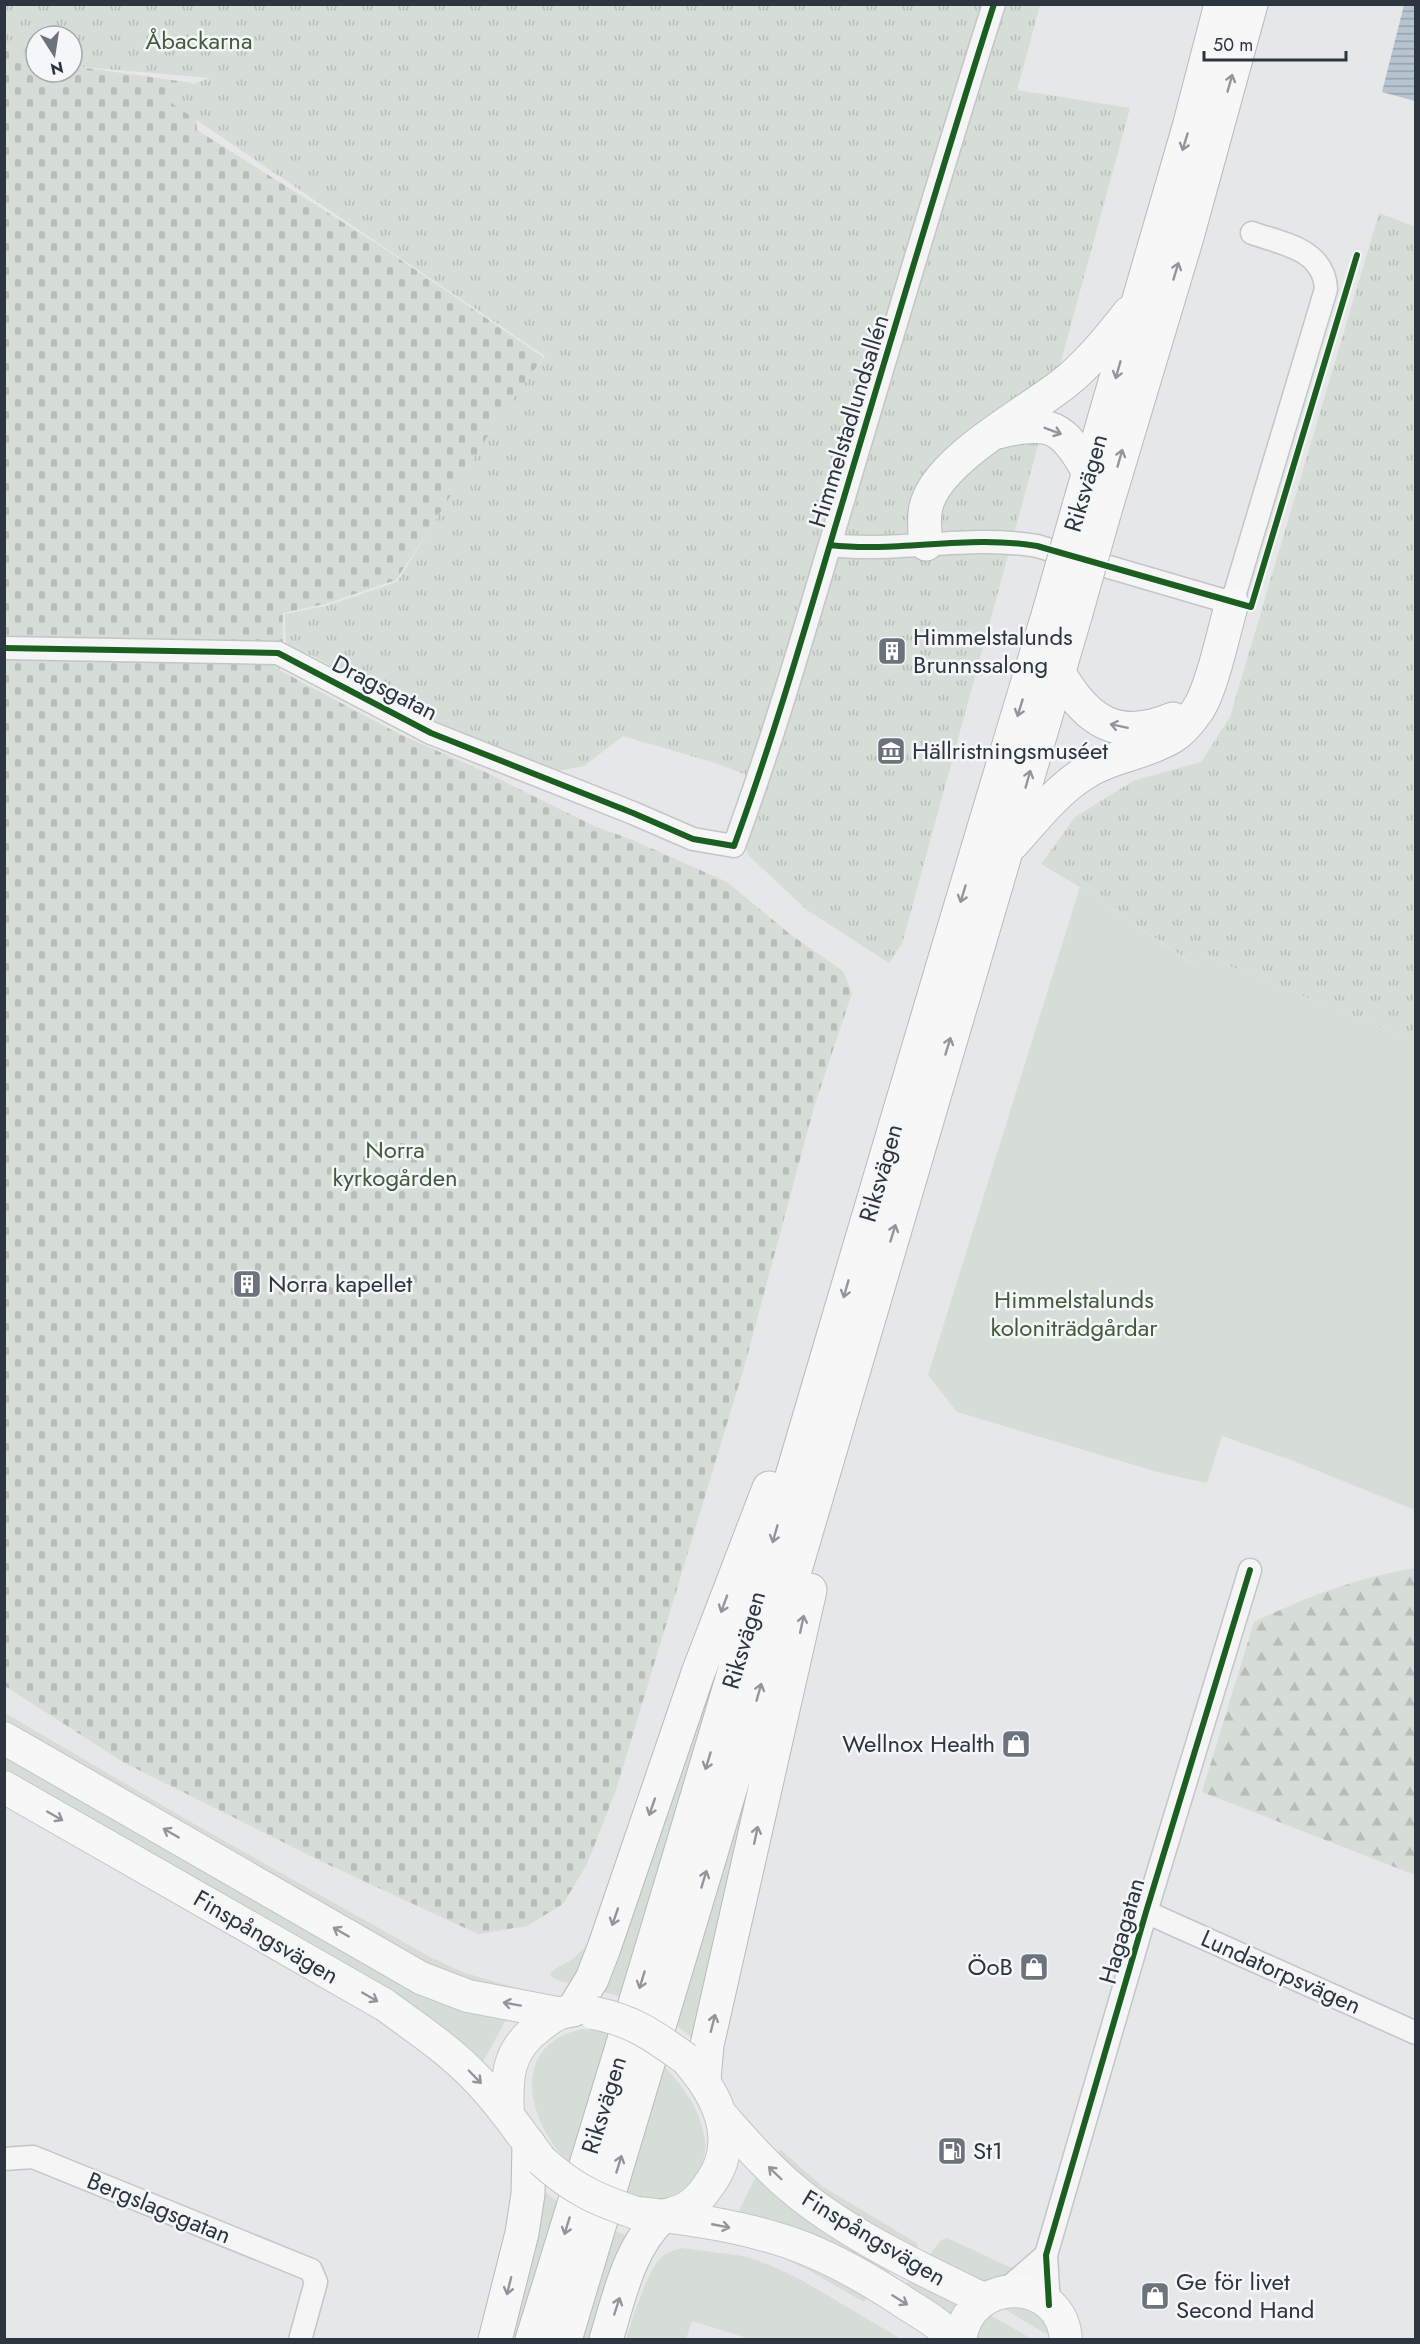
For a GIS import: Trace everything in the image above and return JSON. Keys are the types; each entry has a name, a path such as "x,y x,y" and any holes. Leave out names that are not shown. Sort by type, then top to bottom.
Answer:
{"highway":[{"name":"Riksvägen","path":"1091,510 1089,473 1189,127 1221,4"},
{"name":"Riksvägen","path":"532,2340 717,1732 832,1337 1062,612 1091,510 1187,237 1251,4"},
{"path":"926,544 926,507 941,478 955,463 1066,381 1085,364 1137,302"},
{"path":"996,432 1034,426 1051,428 1069,440 1089,473"},
{"path":"1006,850 1047,805 1083,774 1103,762 1172,737 1186,725 1199,709 1206,691 1232,603"},
{"name":"Riksvägen","path":"565,2340 756,1703 1059,673 1062,612"},
{"path":"1059,673 1084,710 1113,726 1137,730 1154,727 1175,718 1190,708 1206,691"},
{"path":"695,2070 707,2045 743,1892 876,1289"},
{"path":"574,2012 592,1979 604,1948 752,1529 832,1337"},
{"path":"495,2340 522,2233 535,2152"},
{"path":"606,2340 628,2272 646,2235 650,2215"}],"main road":[{"name":"Finspångsvägen","path":"4,1738 421,1978 468,1996 574,2012"},
{"name":"Finspångsvägen","path":"4,1787 385,2005 438,2043 475,2076 508,2115"},
{"path":"574,2012 613,2017 642,2028 695,2070 721,2115 724,2149 716,2175 702,2196 686,2208 650,2215 596,2200 564,2181 535,2152 508,2115 507,2084 513,2054 531,2032 574,2012"},
{"name":"Finspångsvägen","path":"721,2115 776,2175 820,2211 915,2266 992,2296"},
{"name":"Finspångsvägen","path":"650,2215 735,2229 779,2239 810,2250 888,2292 944,2328 954,2340"},
{"path":"960,2340 961,2330 975,2306 992,2296 1020,2291 1034,2293 1049,2305 1065,2330 1066,2340"}],"street":[{"name":"Himmelstadlundsallén","path":"734,846 752,797 830,545 962,103 994,4"},
{"path":"830,545 876,548 983,540 1010,541 1037,546 1232,603 1326,289 1325,277 1315,259 1306,252 1252,233"},
{"name":"Dragsgatan","path":"4,648 278,653 431,733 693,839 734,846"},
{"name":"Hagagatan","path":"1049,2305 1046,2255 1146,1912 1250,1570"},
{"name":"Lundatorpsvägen","path":"1146,1912 1416,2033"},
{"name":"Bergslagsgatan","path":"4,2159 33,2157 311,2270 316,2282 300,2340"},
{"path":"992,2296 1046,2255"}],"green space":[{"name":"Åbackarna","path":"4,5 1040,5 1017,90 1130,108 902,944 889,963 807,910 748,855 744,838 760,780 712,762 623,736 584,766 552,772 433,722 313,656 286,647 285,614 326,606 397,582 497,421 545,356 161,96 210,78 84,67 84,24 24,24 24,53 5,47"},
{"name":"Norra kyrkogården","path":"4,47 24,53 24,84 84,84 84,68 193,83 197,130 379,245 543,357 396,580 325,604 283,613 283,652 279,670 401,735 483,771 594,826 630,839 727,882 791,935 843,971 852,993 814,1107 745,1364 616,1790 587,1864 563,1904 527,1926 478,1934 329,1865 123,1762 5,1686"},
{"path":"1379,213 1416,227 1415,1041 1200,954 1195,965 1080,887 1041,864 1075,817 1133,781 1201,762 1230,717"},
{"name":"Himmelstalunds koloniträdgårdar","path":"1080,887 1194,965 1200,954 1415,1041 1415,1510 1291,1460 1222,1436 1207,1483 1161,1473 957,1412 928,1375"},
{"path":"760,1536 627,1999 601,1991"},
{"path":"812,1551 696,2041 674,2023"},
{"path":"1415,1568 1415,1875 1202,1792 1254,1622 1333,1589"},
{"path":"5,1713 189,1821 430,1957 465,1973 520,1989 520,1994 483,1988 414,1958 5,1722"},
{"path":"5,1748 508,2016 480,2067 5,1773"},
{"path":"599,1930 575,1983 561,1982 552,1977 550,1974 552,1972 579,1953"},
{"path":"582,2029 617,2035 577,2168 559,2152 551,2141 535,2107 532,2090 533,2073 538,2059 548,2046 562,2036"},
{"path":"662,2064 682,2088 698,2115 704,2135 704,2157 695,2177 679,2192 658,2200 644,2200 622,2194"},
{"path":"781,2150 822,2186 918,2244 916,2249 825,2195 777,2153"},
{"path":"756,2176 901,2266 878,2278 734,2221"},
{"path":"540,2188 564,2207 522,2339 501,2340"},
{"path":"612,2230 634,2238 596,2339 577,2340"},
{"path":"947,2238 1016,2270 1004,2277 982,2281 961,2275 929,2256 941,2240"},
{"path":"757,2246 871,2290 864,2302 810,2271"},
{"path":"681,2248 743,2256 770,2265 803,2281 901,2339 750,2339 692,2321 686,2339 626,2339 642,2292 654,2268 667,2253"},
{"path":"916,2275 964,2303 952,2324 898,2290"},
{"path":"1024,2306 1044,2318 1053,2338 1001,2307"},
{"path":"988,2314 1032,2339 975,2340 977,2331"}],"shaded area":[{"path":"1404,5 1415,5 1415,101 1382,92"}],"cycle path":[{"path":"4,648 278,653 431,733 693,839 734,846 791,676 994,4"},
{"path":"830,545 882,547 985,542 1037,546 1251,607 1357,255"},
{"path":"1049,2305 1046,2255 1146,1912 1250,1570"}],"place":[{"name":"Himmelstalunds Brunnssalong","path":"892,651"},
{"name":"Hällristningsmuséet","path":"891,751"},
{"name":"Norra kapellet","path":"247,1284"},
{"name":"Wellnox Health","path":"1016,1744"},
{"name":"ÖoB","path":"1034,1967"},
{"name":"St1","path":"952,2151"},
{"name":"Ge för livet Second Hand","path":"1155,2296"}]}
